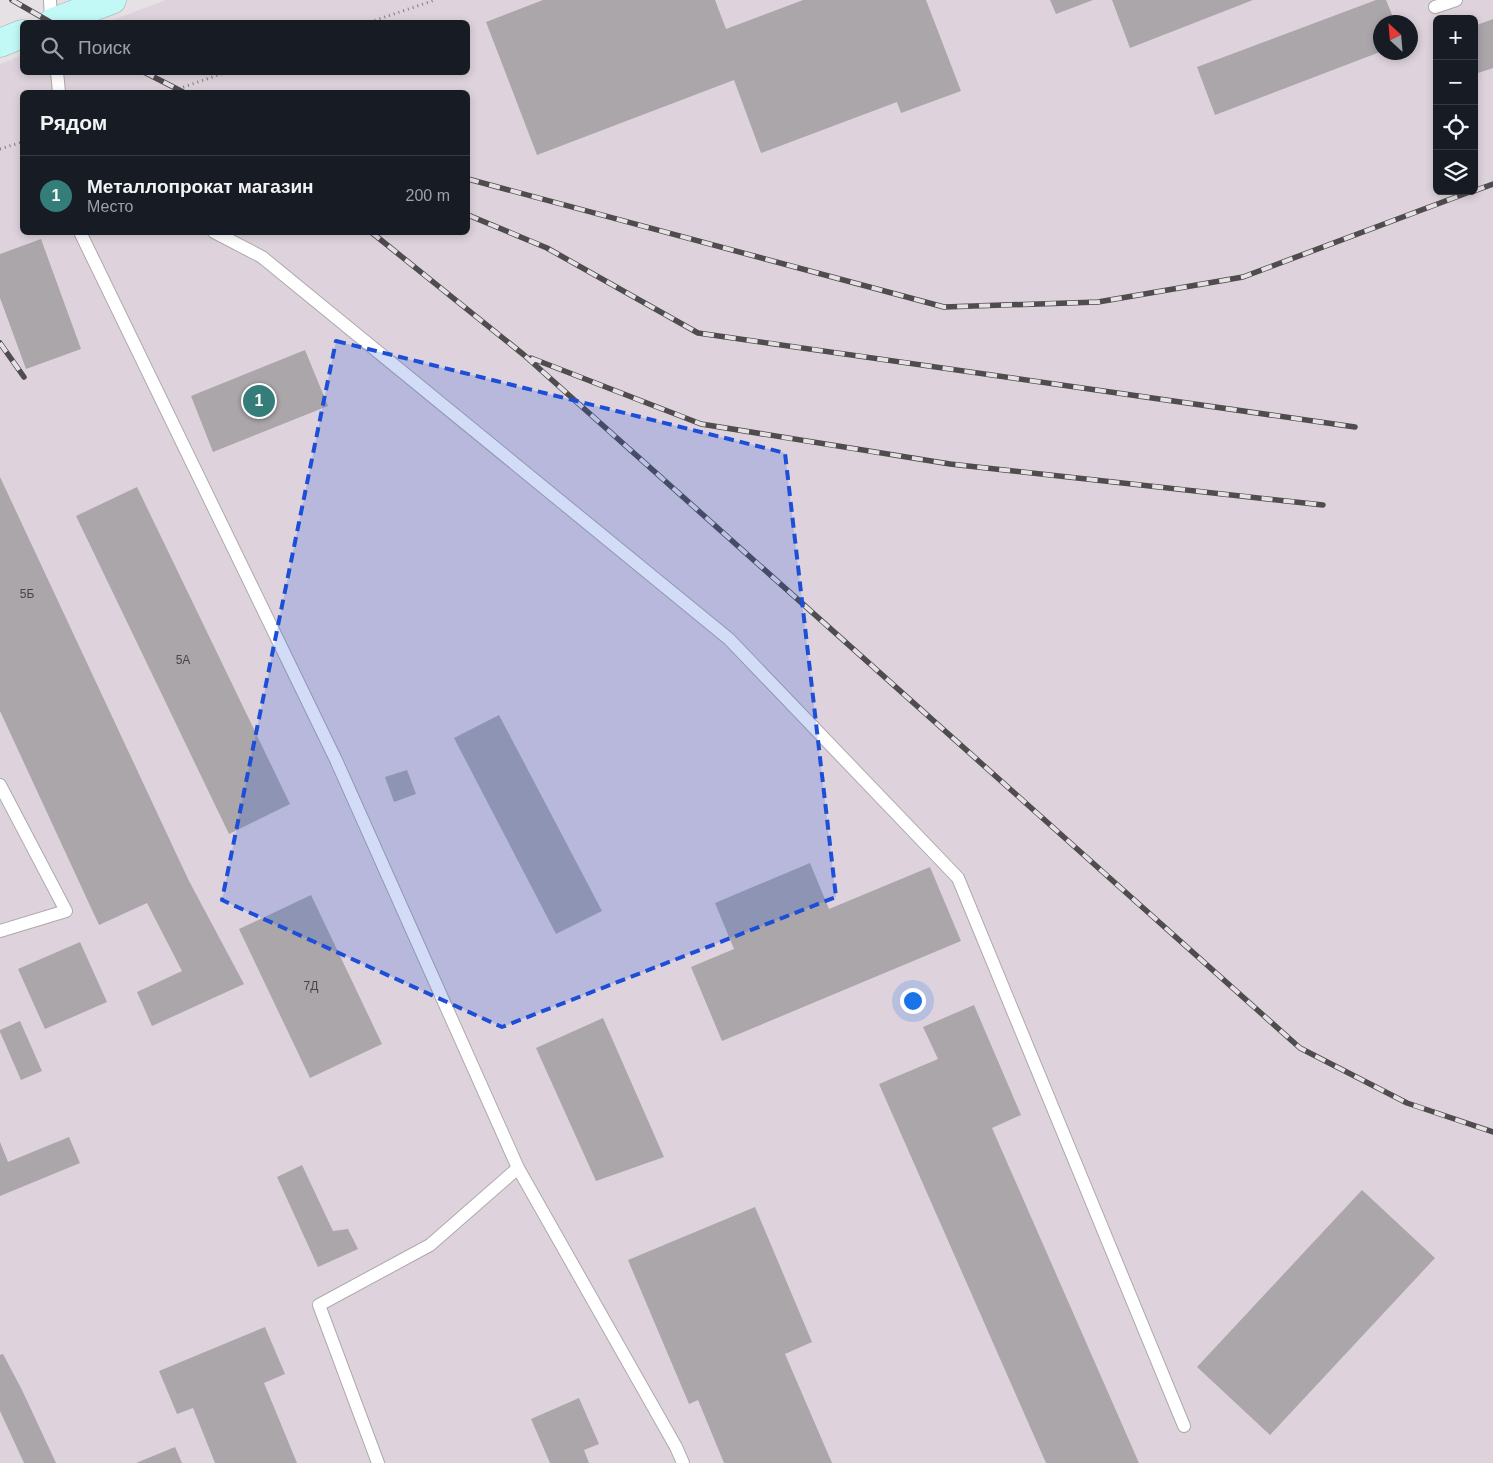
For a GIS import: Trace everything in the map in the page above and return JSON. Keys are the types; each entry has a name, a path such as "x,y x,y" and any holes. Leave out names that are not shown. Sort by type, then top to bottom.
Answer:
{"main road":[{"path":"57,20 112,0"},
{"path":"0,43 20,35"}],"lane":[{"path":"50,0 52,20"},
{"path":"1435,7 1456,0"},
{"path":"57,75 59,90"},
{"path":"81,235 336,760 518,1168 676,1446 683,1463"},
{"path":"220,235 262,257 729,638 958,878 1184,1426"},
{"path":"0,785 66,911 0,931"},
{"path":"378,1463 319,1304 430,1245 518,1168"}],"path":[{"path":"376,20 435,0"},
{"path":"175,90 218,75"},
{"path":"0,149 20,143"}],"highlighted area":[{"path":"336,341 785,453 836,897 502,1027 222,900"}],"shaded area":[{"path":"166,0 1493,0 1493,1463 0,1463 0,64 20,56 20,75 470,75 470,20 112,20"}],"building":[{"path":"543,0 715,0 726,29 803,0 926,0 961,91 901,113 897,102 761,153 734,80 537,155 486,22"},
{"path":"1050,0 1093,0 1056,14"},
{"path":"1112,0 1253,0 1130,48"},
{"path":"1376,0 1386,0 1392,15 1373,15 1373,55 1215,115 1197,67"},
{"path":"1493,19 1493,68 1478,73 1478,60 1478,25"},
{"path":"41,239 81,349 26,369 0,298 0,254"},
{"path":"305,350 328,406 213,452 191,396"},
{"path":"0,477 189,881 244,984 152,1026 137,992 182,971 147,903 99,925 0,711"},
{"path":"137,487 290,804 229,834 76,516"},
{"path":"499,715 602,911 556,934 454,738"},
{"path":"407,770 416,794 394,802 385,777"},
{"path":"810,863 829,909 930,867 961,941 722,1041 691,967 734,949 715,903"},
{"path":"311,895 382,1044 310,1078 239,929"},
{"path":"80,942 107,1002 45,1029 18,969"},
{"path":"974,1005 1021,1115 992,1128 1139,1463 1046,1463 879,1084 938,1059 923,1027"},
{"path":"603,1018 664,1157 596,1181 536,1048"},
{"path":"20,1021 42,1071 21,1080 0,1032 0,1030"},
{"path":"69,1137 80,1163 0,1196 0,1142 8,1162"},
{"path":"302,1165 333,1231 348,1229 358,1249 318,1267 277,1177"},
{"path":"1362,1190 1435,1258 1270,1435 1197,1367"},
{"path":"755,1207 812,1342 785,1354 832,1463 724,1463 698,1400 689,1404 628,1260"},
{"path":"265,1327 285,1374 264,1383 297,1463 215,1463 193,1408 177,1414 159,1371"},
{"path":"3,1354 56,1463 24,1463 0,1411 0,1355"},
{"path":"579,1398 599,1444 584,1450 589,1463 550,1463 531,1419"},
{"path":"175,1447 182,1463 136,1463"}],"railway":[{"path":"12,0 47,20"},
{"path":"150,75 179,90"},
{"path":"470,180 944,307 1098,302 1243,277 1461,195"},
{"path":"1478,190 1493,184"},
{"path":"470,216 547,248 698,333 1355,427"},
{"path":"375,235 524,355 1300,1048 1407,1103 1493,1132"},
{"path":"0,343 24,377"},
{"path":"531,358 701,424 950,464 1323,505"}],"place":[{"name":"Металлопрокат магазин","path":"259,401"}]}
